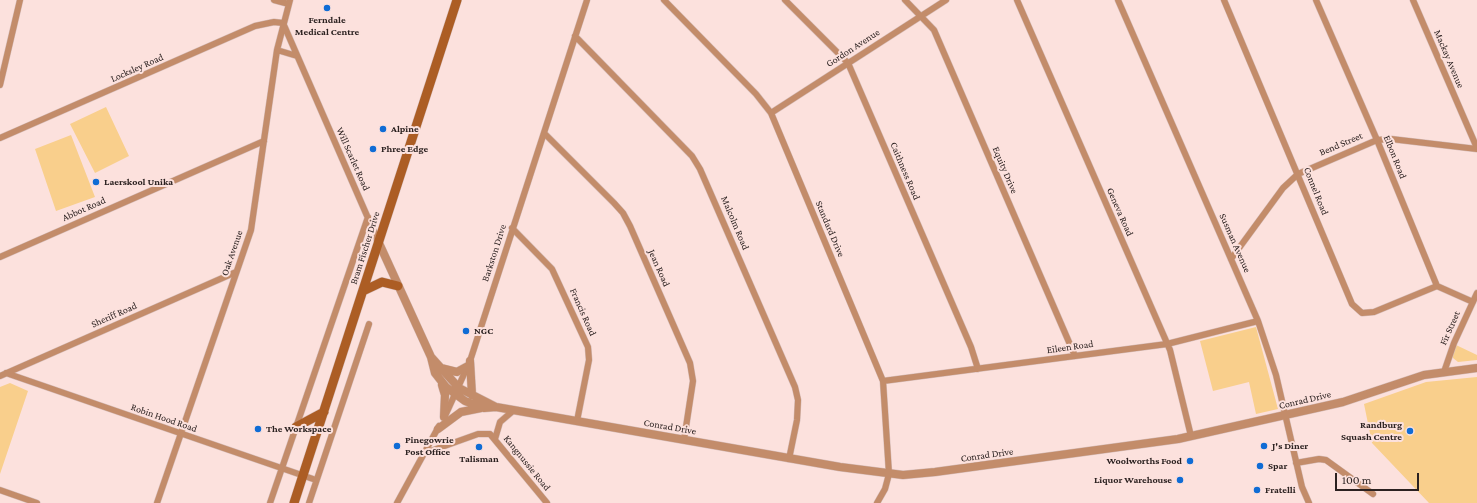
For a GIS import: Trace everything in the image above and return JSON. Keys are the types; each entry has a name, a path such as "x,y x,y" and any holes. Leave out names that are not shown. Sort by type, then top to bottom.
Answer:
{"main road":[{"name":"Bram Fischer Drive","path":"294,503 457,0"},
{"path":"363,291 382,282 398,286"},
{"path":"296,427 324,412"}],"street":[{"path":"0,85 20,0"},
{"path":"274,0 290,2"},
{"name":"Barkston Drive","path":"398,503 438,429 469,364 587,0"},
{"name":"Standard Drive","path":"664,0 756,94 771,113 883,381 889,474 885,489 877,503"},
{"name":"Caithness Road","path":"785,0 848,63 971,347 978,369"},
{"name":"Equity Drive","path":"905,0 934,30 1075,356"},
{"name":"Gordon Avenue","path":"771,113 946,0"},
{"name":"Geneva Road","path":"1017,0 1167,344 1191,436"},
{"name":"Susman Avenue","path":"1118,0 1258,322 1270,355 1296,463 1308,502"},
{"name":"Connel Road","path":"1224,0 1298,174 1348,298 1357,310 1362,313 1374,312 1437,286"},
{"name":"Elbon Road","path":"1316,0 1377,140 1437,286"},
{"name":"Mackay Avenue","path":"1413,0 1477,149"},
{"name":"Oak Avenue","path":"157,503 252,224 277,50 283,23 290,2"},
{"name":"Locksley Road","path":"0,138 255,26 265,23 283,23"},
{"name":"Will Scarlet Road","path":"283,23 430,357 433,369 440,380 457,391"},
{"name":"Malcolm Road","path":"575,36 692,156 700,169 795,387 798,400 797,420 789,458"},
{"path":"277,50 297,56"},
{"name":"Jean Road","path":"544,133 614,203 623,213 630,226 690,363 693,381 684,440"},
{"name":"Bend Street","path":"1231,259 1283,188 1298,174 1377,140 1391,139 1477,149"},
{"name":"Abbot Road","path":"0,257 264,141"},
{"name":"Bram Fischer Drive","path":"270,503 368,217"},
{"name":"Francis Road","path":"512,228 552,269 588,347 587,371 577,421"},
{"name":"Sheriff Road","path":"3,375 236,272"},
{"path":"1437,286 1473,302"},
{"name":"Fir Street","path":"1444,372 1455,341 1477,293"},
{"name":"Eileen Road","path":"883,381 1167,344 1258,322"},
{"path":"309,503 369,324"},
{"name":"Will Scarlet Road","path":"430,357 450,380 457,391"},
{"path":"440,368 457,372 469,364 472,395"},
{"name":"Conrad Drive","path":"457,391 484,408 496,407 889,474 935,472 1191,436 1343,402 1408,379 1444,372 1477,368"},
{"name":"Robin Hood Road","path":"3,375 316,480"},
{"path":"440,380 445,395 444,417"},
{"name":"Conrad Drive","path":"457,391 472,395 496,407"},
{"path":"438,429 461,412 484,408"},
{"path":"495,439 500,422 514,410"},
{"name":"Kangnussie Road","path":"425,453 478,434 488,433 495,439 547,503"},
{"path":"1296,463 1319,459 1326,460 1373,494"},
{"path":"0,490 37,503"},
{"path":"1300,503 1308,502"}],"shaded area":[{"path":"106,107 129,156 95,173 70,124"},
{"path":"71,135 95,197 56,211 35,149"},
{"path":"1256,327 1278,409 1256,414 1249,382 1213,391 1200,341"},
{"path":"1456,345 1477,355 1477,360 1458,362 1453,358 1451,353"},
{"path":"1477,377 1477,503 1429,503 1372,443 1364,404 1426,382"},
{"path":"10,383 28,391 0,474 0,387"}],"place":[{"name":"Ferndale Medical Centre","path":"327,8"},
{"name":"Alpine","path":"383,129"},
{"name":"Phree Edge","path":"373,149"},
{"name":"Laerskool Unika","path":"96,182"},
{"name":"NGC","path":"466,331"},
{"name":"The Workspace","path":"258,429"},
{"name":"Randburg Squash Centre","path":"1410,431"},
{"name":"Pinegowrie Post Office","path":"397,446"},
{"name":"J's Diner","path":"1264,446"},
{"name":"Talisman","path":"479,447"},
{"name":"Woolworths Food","path":"1190,461"},
{"name":"Spar","path":"1260,466"},
{"name":"Liquor Warehouse","path":"1180,480"},
{"name":"Fratelli","path":"1257,490"}]}
